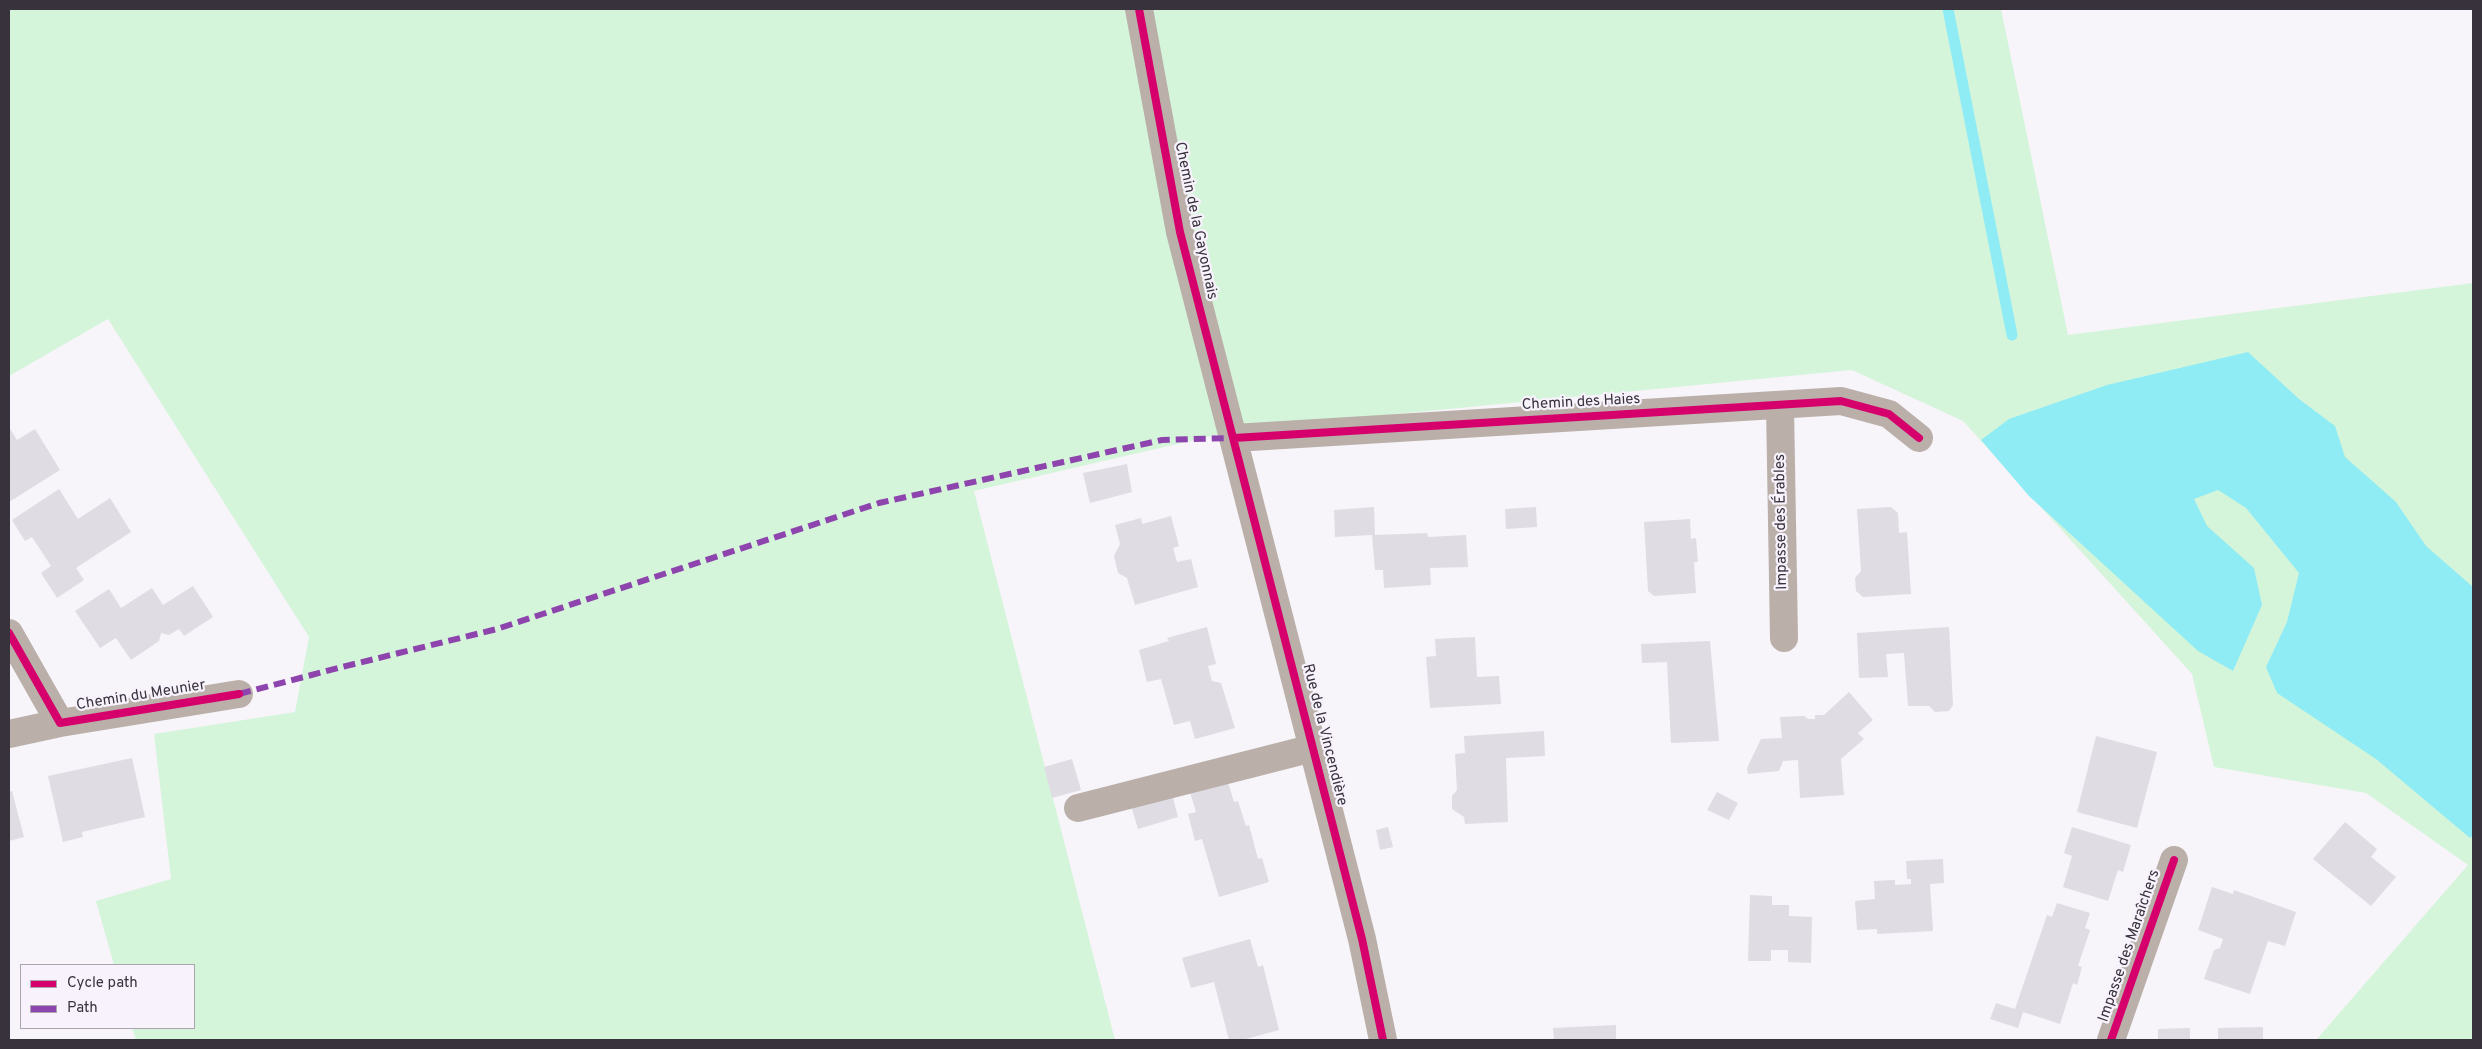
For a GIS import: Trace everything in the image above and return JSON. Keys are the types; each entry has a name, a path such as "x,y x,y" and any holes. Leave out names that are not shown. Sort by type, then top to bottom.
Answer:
{"street":[{"name":"Chemin de la Gayonnais","path":"1138,9 1180,232 1234,438"},
{"name":"Chemin des Haies","path":"1234,438 1842,401 1889,414 1919,438"},
{"name":"Impasse des Érables","path":"1780,406 1784,638"},
{"name":"Rue de la Vincendière","path":"1234,438 1362,939 1383,1040"},
{"name":"Chemin du Meunier","path":"9,633 60,723"},
{"name":"Chemin du Meunier","path":"9,734 60,723 239,694"},
{"path":"1078,808 1313,748"},
{"name":"Impasse des Maraîchers","path":"2111,1040 2174,860"}],"green space":[{"path":"9,9 2001,9 2068,335 2473,283 2473,1040 2316,1040 2468,865 2366,793 2214,767 2192,674 1963,421 1852,370 1242,429 974,491 1115,1040 136,1040 132,1029 195,1029 195,964 114,964 96,901 171,879 154,734 295,712 309,637 108,319 9,376"}],"water":[{"path":"2248,352 2299,399 2335,426 2345,457 2396,502 2426,546 2473,587 2473,835 2470,838 2376,759 2277,693 2266,667 2287,622 2299,573 2246,508 2218,490 2194,499 2207,526 2254,568 2262,605 2233,671 2198,651 2029,496 1981,440 2009,419 2107,385"}],"building":[{"path":"9,427 17,440 35,429 60,470 9,502"},
{"path":"1127,464 1132,492 1090,503 1083,473"},
{"path":"59,489 78,519 110,498 131,532 76,568 84,580 57,598 41,573 51,566 32,537 25,541 12,520"},
{"path":"1374,507 1375,535 1427,533 1428,537 1466,535 1468,567 1430,568 1431,585 1384,588 1383,570 1375,570 1372,535 1335,537 1334,510"},
{"path":"1536,507 1537,527 1506,529 1505,509"},
{"path":"1891,507 1898,513 1899,533 1907,532 1911,594 1863,597 1856,591 1855,578 1861,571 1857,509"},
{"path":"1171,516 1179,546 1173,548 1177,562 1191,559 1198,587 1135,605 1127,578 1118,573 1114,556 1120,544 1115,525 1141,518 1142,524"},
{"path":"1690,519 1691,539 1696,538 1698,562 1694,562 1696,593 1654,596 1648,591 1644,522"},
{"path":"193,586 213,617 184,636 179,629 169,635 161,633 159,641 131,660 116,638 100,648 75,611 109,589 121,608 152,588 163,605"},
{"path":"1207,627 1216,664 1208,666 1212,681 1221,683 1235,728 1195,739 1190,721 1174,725 1161,679 1147,682 1139,650 1169,641 1167,638"},
{"path":"1949,627 1953,705 1949,711 1935,712 1929,706 1908,706 1904,653 1886,654 1888,677 1859,678 1857,633"},
{"path":"1475,637 1477,677 1499,676 1501,704 1430,708 1426,657 1436,656 1435,639"},
{"path":"1710,641 1719,741 1671,743 1667,662 1642,663 1641,644"},
{"path":"1849,692 1873,720 1858,733 1864,739 1841,759 1844,795 1800,798 1798,760 1783,761 1779,771 1748,774 1747,768 1761,739 1782,738 1780,717 1804,716 1808,719 1815,719 1815,715 1824,715"},
{"path":"1544,731 1545,756 1506,758 1508,822 1465,824 1464,817 1452,809 1452,796 1457,790 1455,754 1465,753 1464,736"},
{"path":"2096,736 2157,752 2137,828 2077,812"},
{"path":"132,758 145,817 82,832 83,837 63,842 48,776"},
{"path":"1072,759 1081,790 1052,798 1044,767"},
{"path":"1227,779 1234,802 1238,801 1246,826 1249,825 1258,859 1262,858 1269,882 1219,897 1202,839 1195,841 1188,814 1196,812 1189,789"},
{"path":"12,791 24,837 9,841 9,792"},
{"path":"1717,792 1738,803 1729,820 1707,810"},
{"path":"1172,794 1178,817 1138,829 1131,806"},
{"path":"2345,822 2377,849 2371,857 2396,877 2371,906 2313,859"},
{"path":"1388,827 1393,847 1380,850 1376,830"},
{"path":"2072,827 2131,845 2123,872 2118,870 2108,901 2063,887 2072,856 2064,853"},
{"path":"1943,859 1944,883 1930,884 1933,931 1877,934 1877,929 1857,930 1855,901 1875,899 1874,881 1895,880 1895,885 1911,884 1911,879 1907,879 1906,861"},
{"path":"2212,887 2233,894 2234,890 2296,912 2285,946 2268,941 2250,994 2204,979 2214,950 2220,948 2223,939 2198,930"},
{"path":"1750,895 1772,896 1772,905 1789,905 1789,916 1812,917 1811,963 1788,962 1788,950 1771,950 1771,961 1748,961"},
{"path":"2057,903 2090,913 2085,928 2090,930 2078,966 2082,967 2077,985 2073,983 2060,1024 2023,1012 2018,1028 1990,1019 1996,1003 2015,1009 2047,915 2052,917"},
{"path":"1250,939 1258,967 1263,965 1279,1030 1242,1040 1229,1040 1214,982 1191,988 1182,958"},
{"path":"1616,1025 1616,1040 1554,1040 1553,1028"},
{"path":"2263,1027 2263,1040 2218,1040 2218,1028"},
{"path":"2190,1028 2190,1040 2158,1040 2158,1029"}],"waterway":[{"path":"1948,9 2012,335"}],"marked path":[{"path":"239,694 497,629 879,503 1162,440 1234,438"}],"cycle path":[{"path":"1139,9 1180,232 1362,939 1383,1040"},
{"path":"1234,438 1841,401 1889,414 1919,438"},
{"path":"9,633 60,723 239,694"},
{"path":"2111,1040 2174,860"}]}
